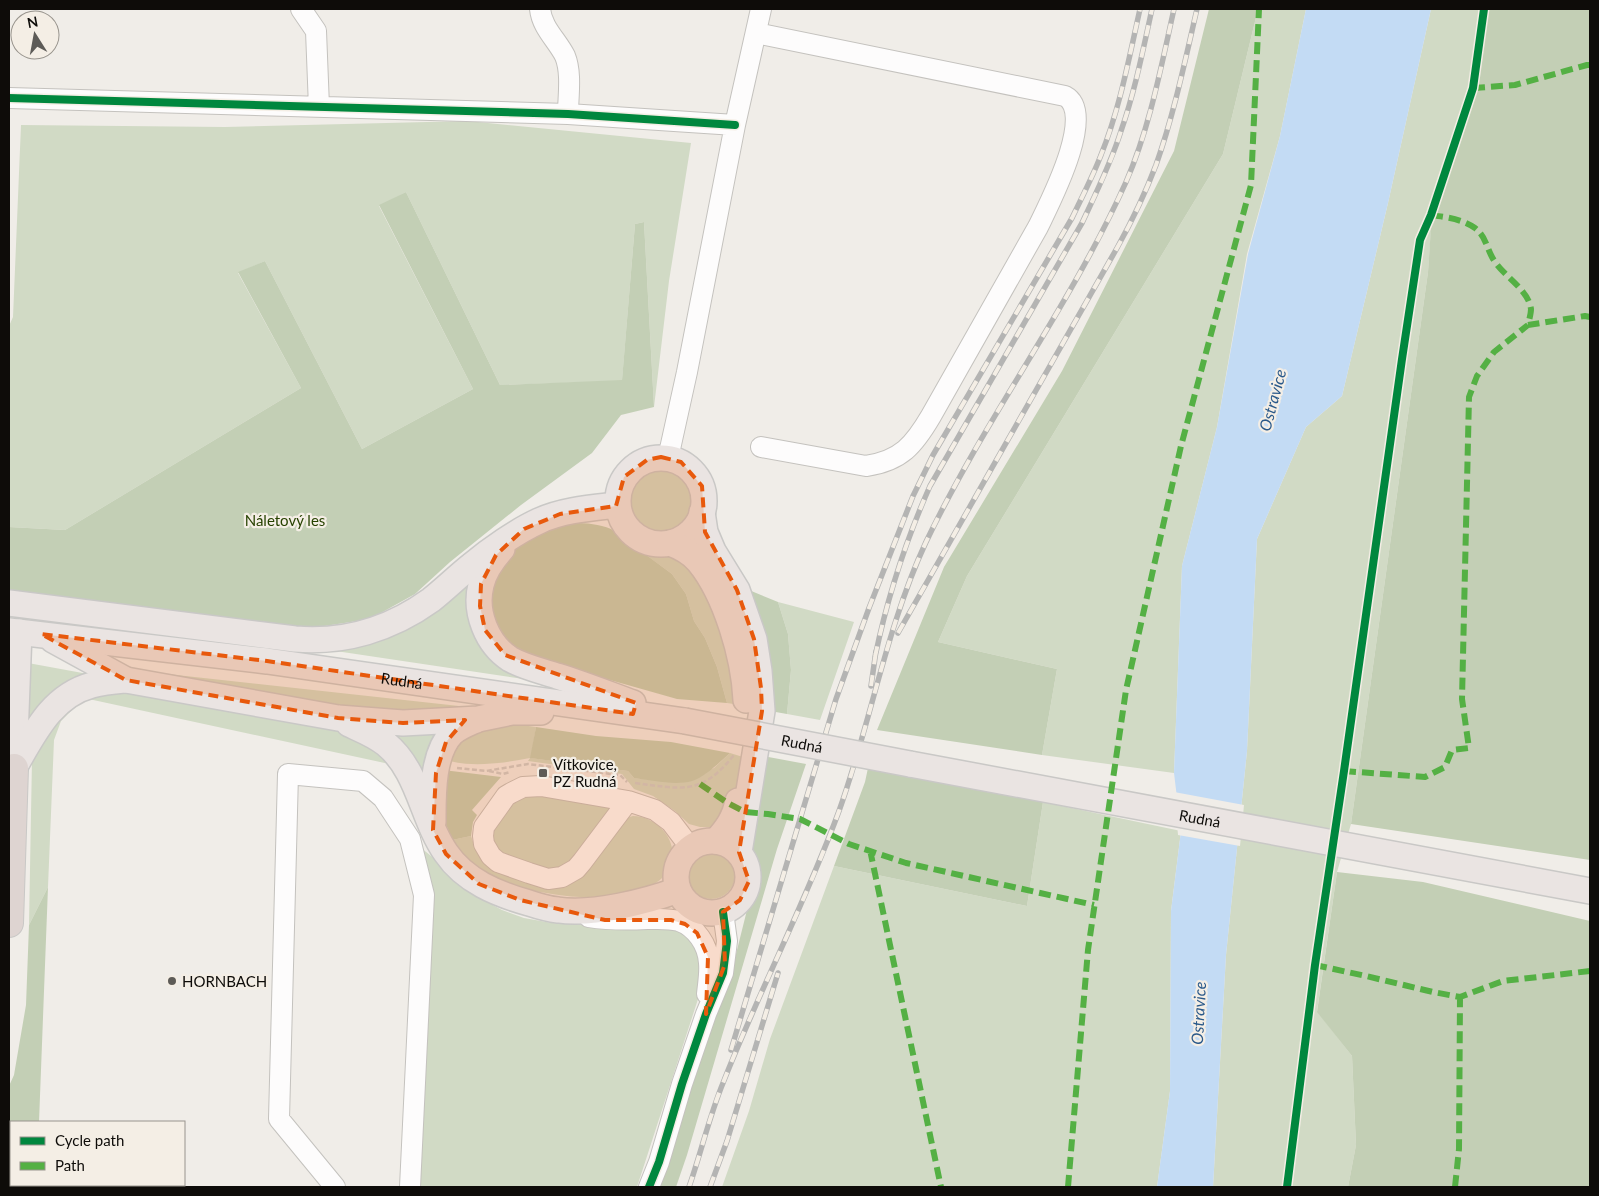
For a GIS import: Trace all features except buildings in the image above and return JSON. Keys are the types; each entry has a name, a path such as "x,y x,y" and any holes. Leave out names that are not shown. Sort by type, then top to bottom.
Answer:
{"highway":[{"path":"9,923 14,768"}],"main road":[{"path":"661,457 668,458 686,466 699,480 704,500 702,512 700,520 690,532 677,541 661,544 652,543 635,536 623,522 617,506 618,491 628,471 640,462 661,457"},
{"path":"9,603 294,639 336,639 367,633 401,619 432,599 486,554 539,521 560,514 591,508 617,506"},
{"path":"702,512 705,532 713,551 737,590 754,639 759,671 762,711 739,852"},
{"path":"510,538 485,574 479,593 485,630 499,650 521,664 685,721"},
{"path":"670,543 684,549 698,560 719,595 727,615 743,674 746,694 747,738 742,782 737,808 728,827 716,841"},
{"path":"14,768 12,726 23,632 126,680 338,718 403,723 478,719 512,712 616,711"},
{"name":"Rudná","path":"23,632 267,661 685,721 1389,854 1590,890"},
{"path":"14,768 43,720 60,701 73,692 92,685 126,680"},
{"path":"338,718 381,740 394,752 408,770 433,830 446,854 454,864 478,884 512,898 558,910 619,906 678,890"},
{"path":"433,830 433,798 438,764 448,738 461,727 478,719"},
{"path":"707,841 716,841 725,842 739,852 745,861 748,881 746,891 733,907 723,912 712,914 692,908 683,900 678,890 675,875 684,853 690,847 707,841"}],"street":[{"path":"302,9 316,31 319,107"},
{"path":"668,458 687,372 734,124 761,9"},
{"path":"540,12 548,32 565,57 568,78 568,114"},
{"path":"756,33 1065,96 1073,104 1076,119 1065,166 1038,227 932,416 911,445 890,461 866,466 761,447"},
{"path":"9,98 568,114 734,124"},
{"path":"335,1187 279,1119 288,774 363,781 383,798 410,839 424,895 410,1187"},
{"path":"628,800 582,862 576,869 562,877 548,879 498,862 491,856 484,844 482,832 486,823 506,796 523,787 540,786 628,800 655,810 666,817 690,847"},
{"path":"558,910 605,920 671,920 691,928 702,940 710,965 706,1014"},
{"path":"649,1187 659,1162 682,1084 706,1014 720,981 727,934 723,912"}],"path":[{"path":"486,771 528,764 620,775 626,782 677,788 689,787 710,779 718,773 747,738"},
{"path":"438,764 451,768 503,774"}],"highlighted area":[{"path":"661,457 681,462 702,486 705,532 737,590 754,639 761,688 762,711 739,852 749,881 740,900 723,912 725,964 706,1014 708,957 697,933 685,924 671,920 605,920 520,900 479,884 446,854 433,830 436,773 446,742 465,720 403,723 338,718 126,680 41,634 267,661 633,714 636,703 505,655 485,630 480,606 481,584 496,555 524,529 560,514 616,506 624,477 647,460"}],"green space":[{"path":"1209,9 1258,9 1223,154 967,576 938,642 1057,669 1042,755 877,730 944,567 1062,371 1174,151"},
{"path":"1258,9 1306,9 1280,136 1247,254 1217,427 1182,566 1174,773 1042,755 1057,669 938,642 967,576 1223,154"},
{"path":"1431,9 1485,9 1473,88 1433,204 1428,272 1351,824 1337,872 1317,1011 1352,1056 1356,1145 1348,1187 1213,1187 1226,955 1247,751 1257,539 1306,427 1342,396 1388,203"},
{"path":"1486,9 1590,9 1590,860 1351,824 1428,272 1432,212 1459,146 1483,48"},
{"path":"468,121 691,143 669,281 654,407 644,222 635,224 622,381 500,385 406,192 379,206 473,389 362,449 265,261 238,273 301,388 65,530 9,527 9,326 13,317 21,125 225,127"},
{"name":"Náletový les","path":"406,192 500,385 622,380 635,224 644,222 654,407 621,415 592,453 521,505 450,562 415,594 370,619 312,628 9,598 9,527 65,530 301,388 238,272 265,261 362,449 473,389 379,205"},
{"path":"656,469 668,469 684,478 691,488 693,500 691,512 684,522 668,531 656,531 645,526 636,517 631,506 631,494 636,483 645,474"},
{"path":"574,523 593,524 611,529 672,574 686,594 694,621 705,638 717,667 727,703 677,699 543,661 519,653 494,629 490,589 512,552 535,536"},
{"path":"642,552 678,558 687,562 719,612 740,705 727,703 717,667 705,638 694,621 686,594 672,574"},
{"path":"478,569 537,681 329,650"},
{"path":"744,588 778,602 788,634 791,670 787,714 770,711"},
{"path":"778,602 854,622 820,720 787,714 791,670 788,634"},
{"path":"28,663 88,674 28,727"},
{"path":"149,672 459,706 466,710 377,715"},
{"path":"120,689 343,731 370,741 394,765 84,698"},
{"path":"71,702 73,709 61,721 54,740 48,887 29,925 32,759 40,736"},
{"path":"506,723 536,727 531,758 628,771 634,778 674,782 714,768 730,753 743,757 734,807 714,827 700,827 689,824 675,811 653,796 634,789 622,774 528,761 530,758 477,764 446,760 467,731"},
{"path":"536,727 596,736 671,742 730,753 697,779 670,783 634,778 628,771 530,758"},
{"path":"448,729 426,790 388,732"},
{"path":"763,756 806,764 777,849 676,1187 658,1187 734,962 756,874 753,855 747,846"},
{"path":"868,768 1043,802 1027,906 834,866 865,782"},
{"path":"443,770 501,777 472,810 477,815 473,822 471,836 452,840 444,819"},
{"path":"527,794 609,806 611,810 569,865 548,871 497,852 493,839 492,832 497,822 512,805"},
{"path":"1043,802 1181,831 1171,911 1170,1091 1157,1187 722,1187 749,1111 770,1039 834,866 1027,906"},
{"path":"633,816 644,818 662,829 669,838 672,858 669,868 662,878 654,884 643,889 617,895 567,896 538,892 507,884 479,870 452,840 471,836 480,857 488,867 521,880 559,888 574,881 626,818"},
{"path":"410,839 436,860 456,882 502,910 524,918 552,923 665,927 687,935 701,954 699,996 637,1187 413,1187 424,895"},
{"path":"711,851 720,853 728,858 733,866 735,875 733,884 728,892 720,897 711,899 702,897 694,892 689,884 687,875 689,866 694,858 702,853"},
{"path":"1337,872 1423,882 1590,921 1590,1187 1348,1187 1356,1145 1352,1056 1317,1012"},
{"path":"48,887 39,1121 10,1121 10,1186 37,1187 9,1187 9,1086 14,1075 26,1005 29,925"}],"water":[{"name":"Ostravice","path":"1306,9 1431,9 1388,203 1342,396 1306,427 1257,539 1247,751 1226,955 1213,1187 1157,1187 1170,1091 1171,911 1181,831 1174,773 1182,566 1217,427 1248,254 1280,136"}],"pier":[{"path":"1174,792 1244,805 1240,846 1178,835"}],"railway":[{"path":"731,1050 836,699 913,496 933,455 1072,218 1091,179 1114,119 1140,9"},
{"path":"875,657 885,613 898,570 930,486 1082,223 1108,166 1130,101 1152,9"},
{"path":"689,1187 723,1083 812,880 839,811 889,641 912,575 949,496 1079,274 1126,182 1142,140 1174,9"},
{"path":"898,633 1128,228 1156,165 1179,87 1197,9"},
{"path":"871,686 876,651"},
{"path":"710,1187 727,1141 778,973"}],"marked path":[{"path":"1068,1187 1088,950 1126,690 1181,446 1251,185 1259,9"},
{"path":"1473,88 1515,85 1590,65"},
{"path":"1431,215 1459,220 1479,231 1496,264 1520,288 1529,302 1531,309 1528,325 1585,316 1590,317"},
{"path":"1344,771 1425,777 1445,767 1452,750 1469,748 1462,699 1469,397 1477,376 1494,352 1528,325"},
{"path":"700,784 726,802 745,812 800,819 849,844 906,863 1094,905"},
{"path":"870,850 941,1187"},
{"path":"1315,965 1460,997 1503,981 1590,971"},
{"path":"1455,1187 1459,1149 1460,997"}],"cycle path":[{"path":"1287,1187 1315,965 1420,240 1431,215 1473,88 1484,9"},
{"path":"9,98 568,114 735,125"},
{"path":"649,1187 659,1162 682,1084 706,1014 723,973 727,941 723,912"}],"place":[{"name":"Vítkovice, PZ Rudná","path":"543,773"},
{"name":"HORNBACH","path":"172,981"}]}
